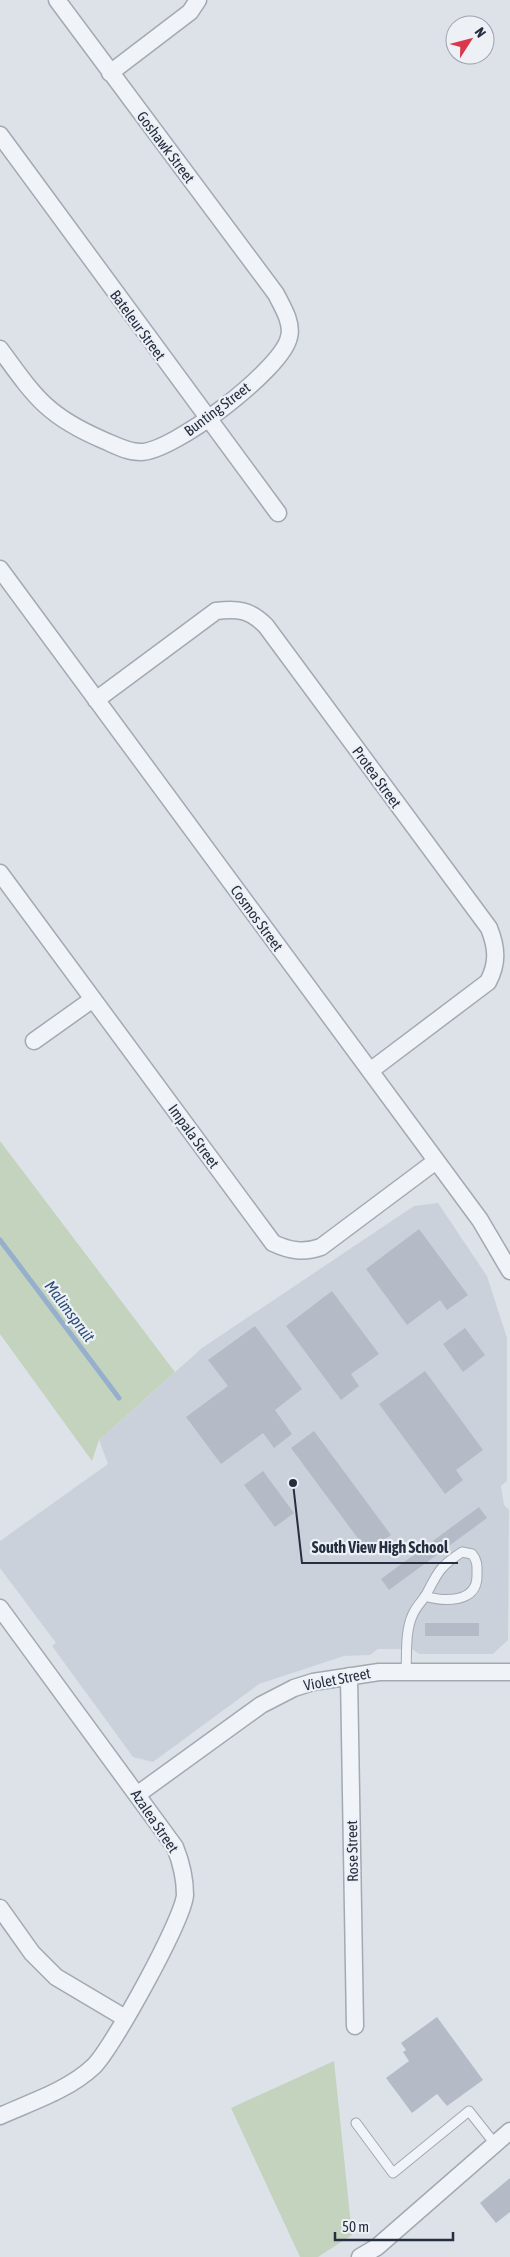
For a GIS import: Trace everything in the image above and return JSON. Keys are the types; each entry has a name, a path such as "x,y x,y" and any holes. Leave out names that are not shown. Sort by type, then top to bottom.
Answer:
{"street":[{"name":"Goshawk Street","path":"57,0 276,294"},
{"path":"110,73 190,12 198,0"},
{"name":"Bateleur Street","path":"0,135 278,513"},
{"name":"Bunting Street","path":"0,349 35,396 48,410 60,419 121,448 138,452 152,451 167,445 208,419 269,368 286,347 290,336 289,324 276,294"},
{"name":"Cosmos Street","path":"0,569 480,1220 510,1271"},
{"name":"Protea Street","path":"96,700 216,611 244,610 256,616 266,626 489,928 493,939 496,962 488,982 370,1072"},
{"name":"Impala Street","path":"0,873 274,1244 287,1250 300,1251 321,1247 436,1161"},
{"path":"34,1042 93,999"},
{"name":"Azalea Street","path":"0,1608 138,1794 174,1847 180,1860 185,1896 180,1914 166,1944 103,2056 88,2071 58,2090 0,2116"},
{"name":"Violet Street","path":"138,1794 277,1695 313,1682 349,1676 406,1671 510,1672"},
{"name":"Rose Street","path":"349,1676 355,2026"},
{"path":"0,1908 32,1953 56,1977 125,2018"},
{"path":"360,2257 381,2252 510,2131"}],"lane":[{"path":"406,1671 407,1639 412,1614 425,1596 432,1578 445,1564 462,1552 472,1554 478,1568 477,1582 474,1589 460,1599 449,1601 425,1596"},
{"path":"356,2123 393,2173 469,2110 495,2144"}],"shaded area":[{"path":"438,1203 487,1276 507,1338 507,1481 501,1486 504,1505 509,1510 508,1640 493,1654 419,1654 412,1649 378,1649 370,1655 344,1656 259,1684 153,1762 133,1757 52,1646 56,1643 0,1568 0,1541 108,1464 99,1440 202,1348 414,1206"}],"green space":[{"path":"0,1141 175,1372 99,1440 92,1461 0,1334"},
{"path":"334,2061 352,2235 318,2257 300,2257 231,2108"}],"building":[{"path":"419,1229 468,1295 447,1310 440,1300 407,1325 366,1269"},
{"path":"332,1291 379,1354 351,1374 359,1386 341,1400 286,1326"},
{"path":"255,1326 302,1389 275,1410 292,1434 274,1448 263,1433 221,1464 186,1417 228,1386 208,1360"},
{"path":"465,1328 485,1355 463,1372 443,1344"},
{"path":"425,1371 483,1450 456,1470 463,1480 445,1494 379,1404"},
{"path":"314,1431 391,1535 368,1552 291,1448"},
{"path":"263,1471 294,1513 275,1527 244,1485"},
{"path":"479,1507 487,1518 389,1590 381,1579"},
{"path":"425,1623 479,1623 479,1636 425,1636"},
{"path":"437,2017 483,2080 447,2106 437,2094 412,2113 386,2078 409,2061 403,2052 406,2050 401,2043"},
{"path":"510,2178 510,2212 496,2223 480,2203"}],"waterway":[{"name":"Malimspruit","path":"0,1240 119,1398"}],"place":[{"name":"South View High School","path":"293,1483"}]}
